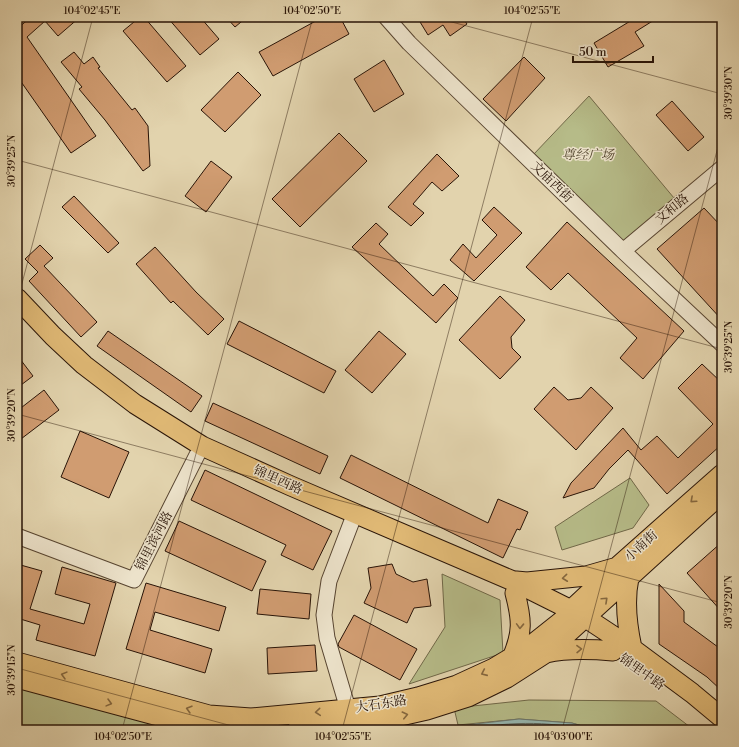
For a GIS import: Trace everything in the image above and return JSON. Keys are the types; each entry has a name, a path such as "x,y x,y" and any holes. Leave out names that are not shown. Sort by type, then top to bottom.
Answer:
{"main road":[{"name":"锦里西路","path":"17,298 53,336 84,365 135,404 202,446 291,486 354,518"},
{"name":"锦里西路","path":"17,311 64,358 100,388 138,416 197,455 354,518 514,587 574,618"},
{"name":"小南街","path":"574,618 623,572 722,474"},
{"name":"小南街","path":"623,572 722,492"},
{"path":"512,658 520,633 521,615 514,587 527,582 623,572 629,634 632,648"},
{"name":"大石东路","path":"17,662 209,715 251,718 380,706 418,697 457,685 512,658 574,618"},
{"name":"大石东路","path":"297,730 383,720 427,710 468,697 507,678 546,653 574,618"},
{"name":"锦里中路","path":"574,618 632,648 692,693 722,718"},
{"name":"锦里中路","path":"574,618 613,651 654,679 717,730"},
{"path":"546,653 561,650 588,649 613,651"},
{"path":"17,678 207,729 218,730"}],"street":[{"name":"文庙西街","path":"386,17 409,43 622,251 722,344"},
{"name":"文和路","path":"622,251 722,168"},
{"name":"锦里滨河路","path":"17,536 134,580 197,455"},
{"path":"348,709 327,638 324,614 329,582 354,518"}],"green space":[{"name":"尊经广场","path":"589,96 674,198 622,242 533,155"},
{"path":"630,478 649,505 633,528 562,550 555,527"},
{"path":"442,574 500,600 503,653 409,684 445,627"},
{"path":"17,687 183,730 25,730 17,728"},
{"path":"529,700 656,701 694,730 596,730 572,723 519,719 458,725 454,708"}],"water":[{"path":"519,719 572,723 596,730 422,730"}],"building":[{"path":"31,17 80,17 58,36 45,21 27,37 96,136 71,153 17,76 17,29"},
{"path":"140,17 144,17 186,66 167,82 123,31"},
{"path":"167,17 200,17 219,39 200,55"},
{"path":"226,17 247,17 235,27"},
{"path":"323,17 340,17 349,34 273,76 259,52"},
{"path":"417,17 462,17 467,24 450,36 443,25 428,35"},
{"path":"637,17 659,17 635,32 644,46 608,67 594,43"},
{"path":"74,52 84,64 93,57 100,67 98,68 132,110 135,108 148,126 150,166 143,171 105,120 79,89 82,87 61,62"},
{"path":"524,57 545,78 506,121 483,99"},
{"path":"384,60 404,94 374,112 354,79"},
{"path":"238,72 261,95 225,132 201,110"},
{"path":"672,101 704,137 688,151 656,115"},
{"path":"339,133 367,161 300,227 272,199"},
{"path":"437,154 459,176 442,191 432,182 413,204 424,213 411,226 388,207"},
{"path":"211,161 232,177 206,212 185,196"},
{"path":"74,196 119,243 108,253 62,207"},
{"path":"494,207 522,233 474,281 450,260 463,244 476,258 497,235 482,220"},
{"path":"704,208 722,227 722,320 657,249"},
{"path":"567,222 684,331 643,379 620,358 637,338 568,273 551,290 526,267"},
{"path":"376,223 388,234 379,244 433,296 444,284 458,298 436,323 352,247"},
{"path":"40,245 53,258 44,266 97,322 81,337 29,281 38,272 25,259"},
{"path":"155,247 196,292 224,319 208,335 173,301 171,303 136,264"},
{"path":"500,296 525,320 511,337 512,348 521,357 500,379 459,340"},
{"path":"239,321 336,371 324,393 227,344"},
{"path":"108,331 202,396 191,412 97,346"},
{"path":"379,331 406,354 372,393 345,370"},
{"path":"17,355 33,376 17,388"},
{"path":"702,364 722,383 722,444 667,494 628,450 609,469 594,488 563,498 571,483 623,428 641,450 657,436 678,458 713,424 678,388"},
{"path":"554,387 568,400 581,398 591,387 613,408 576,450 534,409"},
{"path":"44,390 59,410 17,442 17,411"},
{"path":"213,403 328,456 320,474 205,421"},
{"path":"80,431 129,452 109,498 61,477"},
{"path":"351,455 488,523 498,499 528,512 520,530 517,529 503,558 340,478"},
{"path":"205,470 332,531 313,570 281,555 286,545 191,500"},
{"path":"179,521 266,561 252,591 165,551"},
{"path":"722,542 722,612 687,573"},
{"path":"17,564 42,571 30,609 84,624 90,604 55,594 62,567 116,583 95,656 36,640 40,625 17,618"},
{"path":"392,564 396,574 413,582 427,579 431,606 414,608 407,623 364,603 371,588 368,568"},
{"path":"146,583 226,607 219,631 155,612 150,630 212,649 205,673 126,649"},
{"path":"659,584 684,611 684,622 722,650 722,691 707,677 659,644"},
{"path":"260,589 311,594 309,619 257,614"},
{"path":"354,615 417,649 400,680 339,647 338,644"},
{"path":"315,645 317,671 268,674 267,648"}]}
